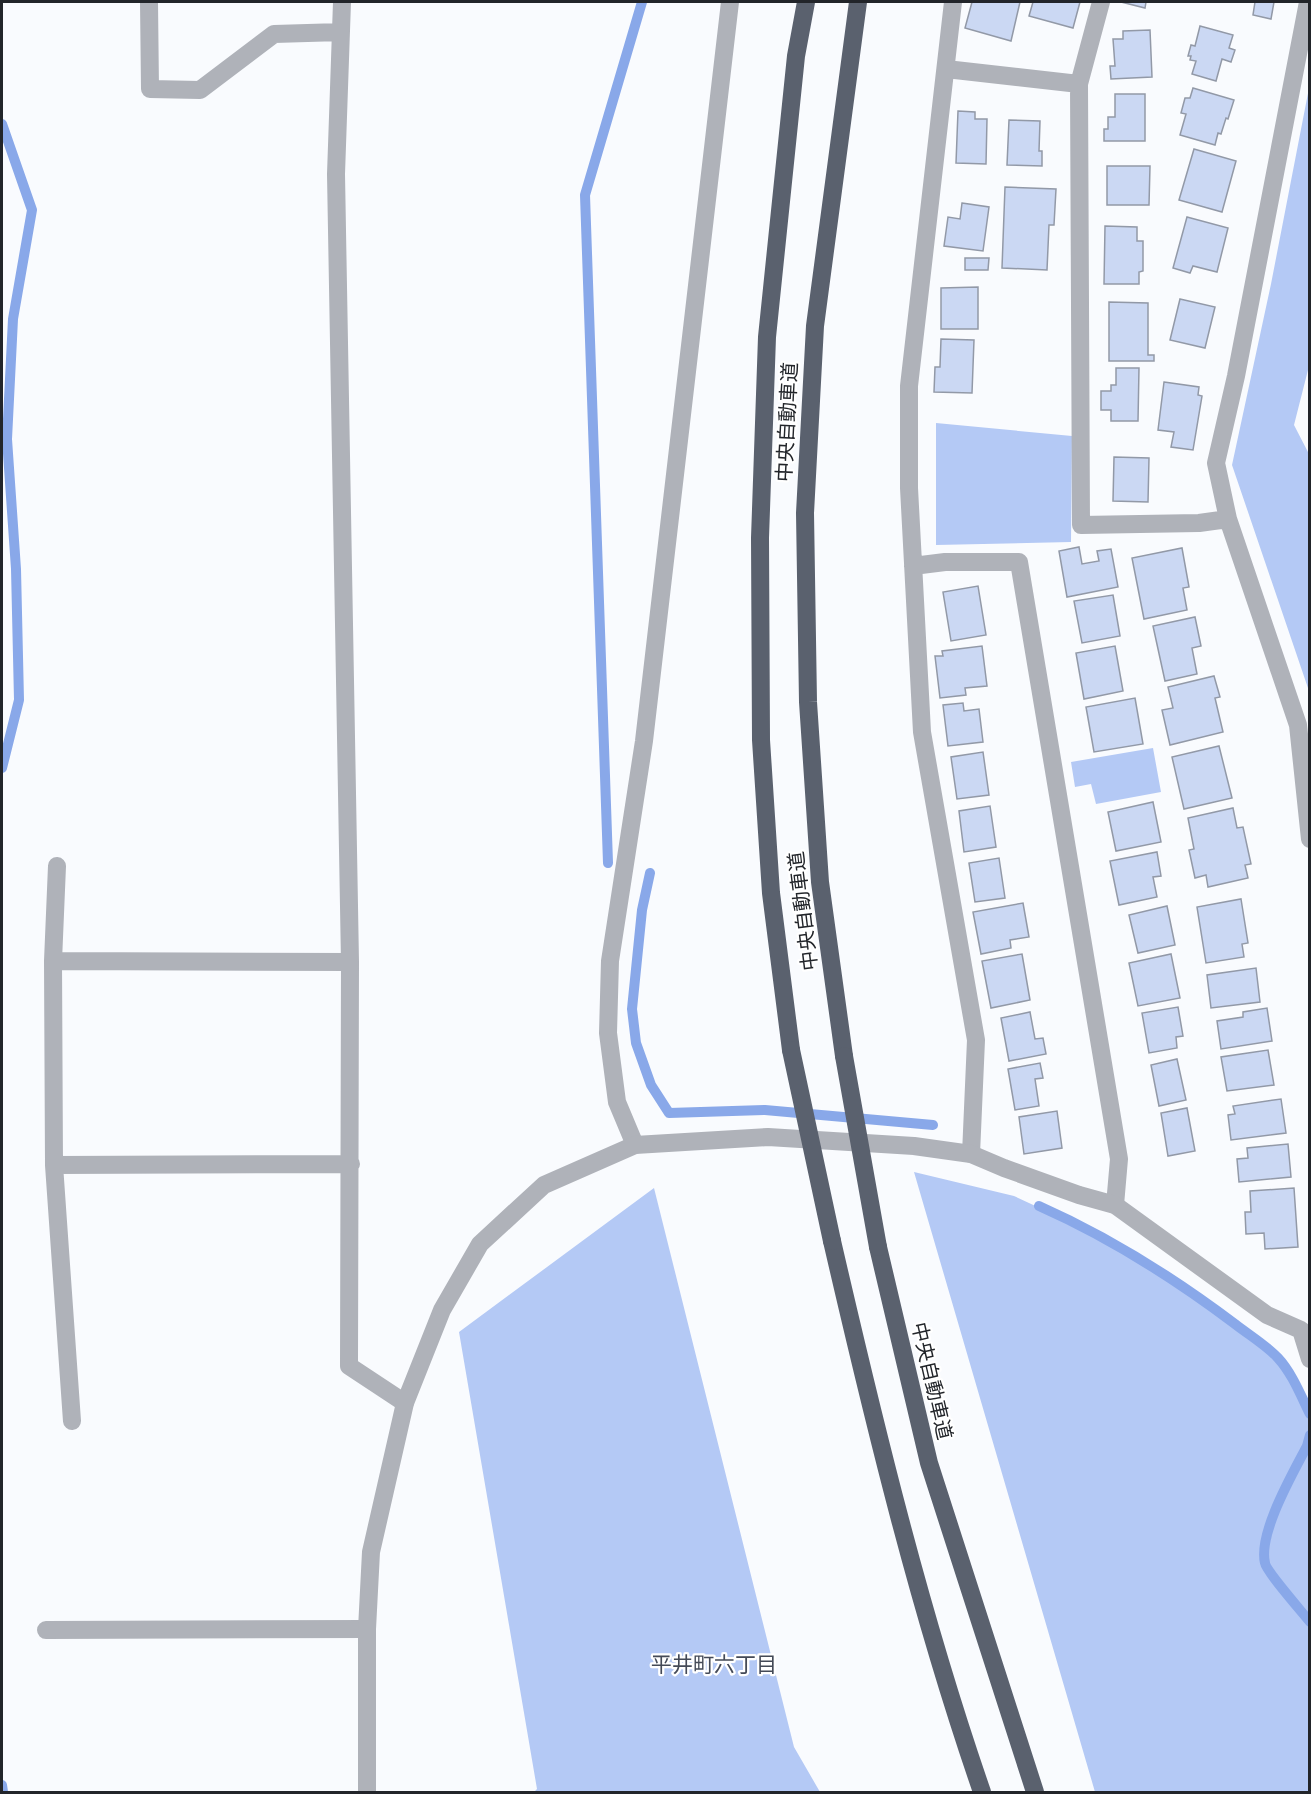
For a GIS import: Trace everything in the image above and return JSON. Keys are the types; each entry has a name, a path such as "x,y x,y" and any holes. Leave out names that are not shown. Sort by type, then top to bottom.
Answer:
{"highway":[{"name":"中央自動車道","path":"806,2 796,56 767,337 760,538 761,740 771,893 791,1050 881,1452 962,1733 982,1792"},
{"name":"中央自動車道","path":"858,2 815,326 805,513 808,702 820,882 844,1056 878,1247 929,1463 1035,1792"}],"street":[{"path":"148,2 150,89 200,90 274,34 341,32"},
{"path":"342,2 336,174 350,962 350,1366 405,1403"},
{"path":"635,1145 617,1102 608,1033 610,961 644,741 730,2"},
{"path":"953,2 909,386 909,488 922,732 976,1040 971,1155"},
{"path":"1101,2 1079,84 1081,525 1199,524 1228,519"},
{"path":"1308,2 1236,376 1216,463 1228,519 1298,725 1310,839"},
{"path":"946,69 1079,84"},
{"path":"913,566 945,562 1019,562 1119,1159 1115,1205"},
{"path":"57,866 53,961 54,1165 72,1421"},
{"path":"53,961 350,962"},
{"path":"367,1792 367,1629 371,1552 405,1403 442,1310 480,1244 544,1185 635,1145 768,1137 914,1146 971,1155 1115,1205 1267,1315 1305,1325 1310,1359"},
{"path":"54,1165 351,1164"},
{"path":"46,1630 367,1629"}],"shaded area":[{"path":"1309,88 1309,366 1294,425 1309,454 1309,691 1232,465 1271,284"},
{"path":"936,423 1072,436 1071,542 936,545"},
{"path":"1153,748 1161,792 1096,804 1091,784 1075,787 1071,762"},
{"path":"914,1172 1014,1196 1083,1228 1193,1293 1277,1359 1309,1412 1309,1792 1095,1792"},
{"path":"654,1188 794,1747 820,1792 534,1792 537,1789 459,1332"}],"building":[{"path":"972,2 1020,2 1011,41 965,28"},
{"path":"1033,2 1080,2 1073,28 1029,16"},
{"path":"1121,2 1146,2 1145,8"},
{"path":"1255,2 1274,2 1271,19 1253,15"},
{"path":"1200,26 1233,35 1229,48 1235,50 1231,62 1222,59 1216,81 1192,74 1196,61 1190,60 1191,56 1188,56 1191,45 1195,46"},
{"path":"1150,30 1152,77 1111,79 1110,66 1115,66 1113,39 1123,39 1123,31"},
{"path":"1193,88 1234,100 1221,134 1218,133 1215,145 1180,135 1186,114 1181,113 1185,98 1190,98"},
{"path":"1115,94 1145,94 1145,141 1104,141 1104,129 1108,129 1108,117 1115,117"},
{"path":"958,111 975,112 975,119 987,119 986,164 956,163"},
{"path":"1009,120 1040,121 1039,151 1042,151 1042,166 1007,165"},
{"path":"1194,149 1236,161 1222,212 1179,200"},
{"path":"1107,166 1150,166 1149,205 1107,205"},
{"path":"1005,187 1056,189 1054,225 1049,225 1047,270 1002,268"},
{"path":"962,203 989,207 983,251 944,246 948,217 960,219"},
{"path":"1187,217 1228,228 1217,272 1193,266 1190,273 1173,268"},
{"path":"1105,226 1137,227 1137,241 1143,241 1143,271 1139,272 1139,284 1104,284"},
{"path":"965,258 989,258 988,270 965,270"},
{"path":"978,287 978,329 941,329 941,288"},
{"path":"1180,299 1215,307 1205,348 1170,340"},
{"path":"1109,302 1148,303 1148,355 1154,355 1154,361 1109,361"},
{"path":"941,339 974,340 972,393 934,392 935,367 940,367"},
{"path":"1116,368 1139,368 1138,421 1111,421 1111,410 1101,410 1101,391 1111,391 1111,385 1116,385"},
{"path":"1164,382 1199,387 1198,395 1202,396 1193,450 1171,447 1174,432 1158,430"},
{"path":"1114,457 1149,458 1148,502 1113,501"},
{"path":"1079,547 1082,564 1099,561 1097,551 1111,549 1118,587 1067,597 1059,551"},
{"path":"1182,548 1189,587 1183,588 1187,610 1144,619 1132,558"},
{"path":"978,586 986,635 951,641 943,592"},
{"path":"1113,595 1120,636 1082,643 1074,601"},
{"path":"1195,617 1201,646 1192,648 1197,674 1165,681 1153,626"},
{"path":"982,646 987,686 965,688 966,695 940,698 935,656 943,656 942,651"},
{"path":"1115,646 1123,691 1084,699 1076,653"},
{"path":"1214,676 1220,697 1215,698 1223,732 1170,745 1162,710 1173,708 1168,687"},
{"path":"1135,698 1143,744 1094,752 1086,707"},
{"path":"963,703 964,711 979,709 983,742 948,746 943,705"},
{"path":"1219,746 1232,798 1184,809 1172,757"},
{"path":"983,752 989,795 957,799 951,757"},
{"path":"1153,802 1161,842 1116,851 1108,812"},
{"path":"990,806 996,847 964,852 959,811"},
{"path":"1233,808 1237,828 1243,827 1251,864 1245,865 1248,878 1208,887 1206,875 1195,878 1189,850 1194,849 1188,818"},
{"path":"1157,852 1161,876 1153,877 1157,897 1119,905 1110,861"},
{"path":"999,858 1005,898 975,902 969,863"},
{"path":"1241,899 1248,943 1242,944 1244,957 1206,963 1197,907"},
{"path":"1023,903 1029,937 1010,940 1011,948 981,954 973,912"},
{"path":"1167,906 1175,945 1138,953 1129,915"},
{"path":"1022,954 1030,1000 991,1008 982,961"},
{"path":"1171,954 1180,998 1138,1006 1129,963"},
{"path":"1256,968 1260,1002 1211,1008 1207,975"},
{"path":"1178,1007 1183,1036 1176,1037 1177,1048 1149,1053 1142,1013"},
{"path":"1267,1008 1272,1041 1221,1049 1217,1021 1243,1017 1243,1012"},
{"path":"1030,1012 1035,1039 1043,1038 1046,1054 1009,1061 1001,1018"},
{"path":"1268,1050 1274,1085 1227,1091 1221,1057"},
{"path":"1177,1059 1186,1100 1159,1106 1151,1065"},
{"path":"1040,1063 1043,1078 1035,1079 1039,1106 1015,1110 1008,1069"},
{"path":"1281,1099 1286,1133 1231,1140 1228,1115 1235,1114 1233,1106"},
{"path":"1187,1108 1195,1151 1168,1156 1161,1113"},
{"path":"1057,1111 1062,1148 1024,1154 1019,1117"},
{"path":"1288,1144 1291,1177 1239,1182 1237,1159 1248,1158 1247,1148"},
{"path":"1294,1188 1298,1247 1265,1249 1264,1233 1246,1234 1245,1212 1251,1212 1250,1191"}],"waterway":[{"path":"608,863 585,195 642,2"},
{"path":"2,124 32,210 13,319 7,439 16,569 19,700 2,768"},
{"path":"650,873 642,910 632,1009 636,1043 651,1085 669,1113 765,1110 933,1125"},
{"path":"1039,1206 1091,1231 1140,1259 1263,1344 1288,1371 1310,1414"},
{"path":"1310,1435 1307,1446 1278,1503 1264,1550 1267,1567 1310,1622"},
{"path":"2,1785 3,1792"}],"district":[{"name":"平井町六丁目","path":"714,1665"}]}
